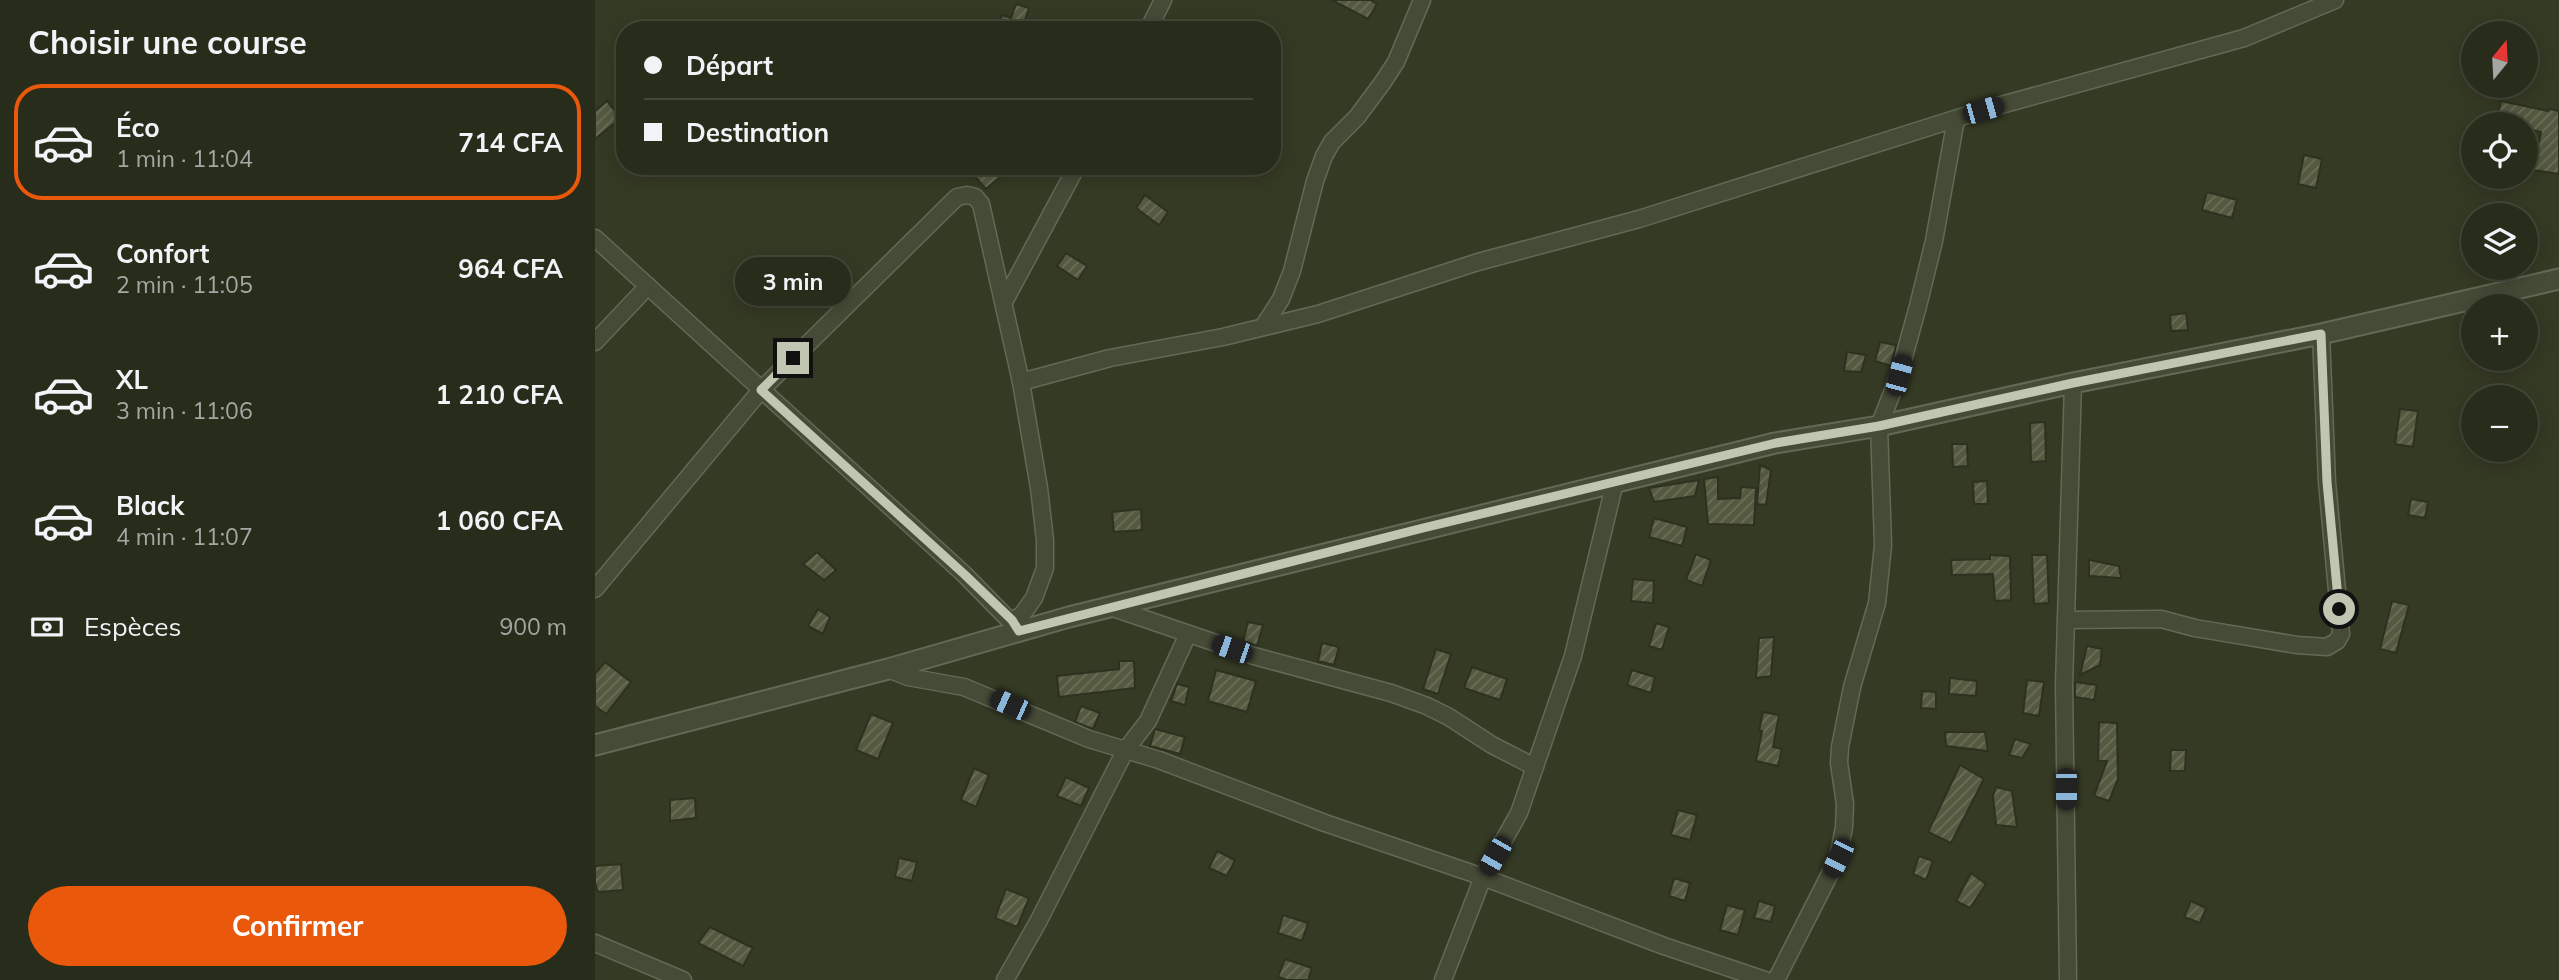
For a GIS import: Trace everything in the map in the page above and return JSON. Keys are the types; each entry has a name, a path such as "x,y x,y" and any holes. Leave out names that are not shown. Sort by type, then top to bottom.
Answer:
{"street":[{"path":"1152,21 1163,0"},
{"path":"1263,327 1281,299 1292,271 1314,181 1324,156 1332,142 1357,117 1396,62 1422,0"},
{"path":"1021,382 1110,358 1318,314 1478,262 1639,219 2088,79 2244,38 2335,0"},
{"path":"1776,980 1838,858 1845,804 1839,763 1840,747 1853,687 1877,603 1883,545 1879,426 1899,375 1918,306 1934,241 1956,119"},
{"path":"1004,302 1072,175"},
{"path":"595,589 761,390 957,197 967,195 975,197 981,204 1021,382 1041,501 1045,568 1034,598 1016,625"},
{"path":"595,237 1016,625"},
{"path":"595,744 888,669 1016,625 1111,607 1776,443 1879,426 2073,383 2321,334 2559,279"},
{"path":"595,342 648,286"},
{"path":"2066,620 2161,619 2195,628 2297,645 2327,647 2337,641 2341,634 2327,482 2321,334"},
{"path":"2068,980 2064,685 2073,383"},
{"path":"1443,980 1483,877 1519,813 1535,767 1573,656 1615,482"},
{"path":"1111,607 1254,656 1391,693 1427,706 1535,767"},
{"path":"1005,980 1038,922 1125,751 1148,721 1188,634"},
{"path":"888,669 908,677 964,687 1089,739 1160,760 1325,823 1483,877 1664,946 1765,980"},
{"path":"595,943 683,980"}],"building":[{"path":"1332,0 1370,0 1377,4 1368,19"},
{"path":"1016,4 1029,8 1025,21 1000,21 1002,15 1011,18"},
{"path":"607,101 616,112 616,122 595,139 595,111"},
{"path":"2501,101 2559,111 2559,174 2538,171 2541,132 2538,131 2538,112 2498,112"},
{"path":"2304,155 2322,159 2316,188 2298,184"},
{"path":"974,175 1003,175 986,189"},
{"path":"2207,192 2237,200 2232,218 2202,210"},
{"path":"1145,195 1168,212 1159,225 1136,208"},
{"path":"1066,253 1087,266 1078,280 1057,266"},
{"path":"2186,313 2188,330 2171,331 2170,315"},
{"path":"1880,342 1896,345 1891,366 1875,361"},
{"path":"1847,352 1866,355 1861,372 1844,371"},
{"path":"2400,409 2418,411 2413,447 2395,444"},
{"path":"2045,422 2046,461 2031,462 2030,423"},
{"path":"1952,444 1967,444 1968,466 1953,467"},
{"path":"1760,465 1771,470 1766,505 1757,504"},
{"path":"1718,477 1718,499 1740,498 1741,487 1756,488 1754,525 1708,524 1704,479"},
{"path":"1699,480 1695,496 1654,502 1649,488"},
{"path":"1987,481 1988,504 1974,504 1973,482"},
{"path":"2411,499 2428,502 2425,518 2408,515"},
{"path":"1141,509 1142,530 1114,532 1112,512"},
{"path":"1654,518 1687,527 1682,546 1649,537"},
{"path":"817,552 836,570 824,580 803,564"},
{"path":"1696,554 1711,560 1702,586 1686,580"},
{"path":"1990,555 2010,556 2011,600 1995,601 1993,574 1952,575 1951,560 1990,559"},
{"path":"2032,555 2047,555 2049,603 2034,604"},
{"path":"2089,560 2119,566 2121,578 2089,576"},
{"path":"1633,579 1654,581 1653,603 1631,601"},
{"path":"2392,601 2409,605 2396,653 2380,649"},
{"path":"818,609 830,617 823,634 808,626"},
{"path":"1248,622 1263,625 1257,646 1243,641"},
{"path":"1656,623 1669,627 1662,650 1649,646"},
{"path":"1774,637 1771,676 1756,678 1759,638"},
{"path":"1322,643 1339,647 1334,665 1318,661"},
{"path":"2087,646 2102,649 2100,665 2080,675"},
{"path":"1436,649 1451,654 1438,694 1423,689"},
{"path":"1119,661 1134,661 1135,688 1059,697 1057,676 1119,669"},
{"path":"605,662 631,682 606,714 595,706 595,674"},
{"path":"1472,667 1507,679 1500,700 1464,688"},
{"path":"1216,670 1256,681 1247,712 1208,701"},
{"path":"1632,670 1655,677 1651,693 1627,685"},
{"path":"1950,678 1977,681 1976,696 1949,694"},
{"path":"2027,680 2044,682 2039,716 2023,713"},
{"path":"2075,682 2097,685 2094,700 2075,697"},
{"path":"1177,684 1189,687 1185,705 1171,701"},
{"path":"1922,691 1936,692 1936,709 1921,708"},
{"path":"1081,706 1100,713 1093,729 1075,722"},
{"path":"1763,712 1779,715 1773,747 1782,749 1778,766 1756,761"},
{"path":"871,714 893,723 878,759 856,750"},
{"path":"2099,722 2117,723 2118,779 2109,801 2094,796 2107,761 2098,761"},
{"path":"1155,729 1185,737 1180,754 1150,746"},
{"path":"1945,732 1985,732 1988,751 1946,746"},
{"path":"2015,739 2031,744 2022,758 2009,755"},
{"path":"2171,750 2186,750 2185,771 2170,771"},
{"path":"1960,765 1984,779 1951,843 1928,832"},
{"path":"974,768 989,775 976,807 961,800"},
{"path":"1066,777 1089,788 1081,806 1057,796"},
{"path":"1996,787 2012,791 2017,827 1996,825 1993,796"},
{"path":"695,798 696,818 670,821 670,800"},
{"path":"1678,810 1697,815 1690,840 1671,835"},
{"path":"1217,851 1235,860 1227,876 1209,868"},
{"path":"1919,856 1933,861 1926,880 1913,874"},
{"path":"899,858 917,862 912,881 895,877"},
{"path":"621,864 623,890 598,892 595,866"},
{"path":"1971,873 1986,884 1970,908 1956,901"},
{"path":"1674,878 1690,883 1685,901 1669,896"},
{"path":"1006,889 1029,898 1017,927 995,918"},
{"path":"1759,901 1775,906 1771,922 1754,918"},
{"path":"2191,901 2206,908 2200,923 2184,917"},
{"path":"1727,905 1745,910 1738,935 1720,930"},
{"path":"1283,915 1308,923 1302,941 1278,933"},
{"path":"710,927 753,948 743,966 698,943"},
{"path":"1285,959 1312,968 1308,980 1278,977"}],"route":[{"path":"793,358 761,390 964,574 1012,620 1019,631 1423,528 1776,443 1879,426 2073,383 2321,334 2327,482 2339,609"}]}
